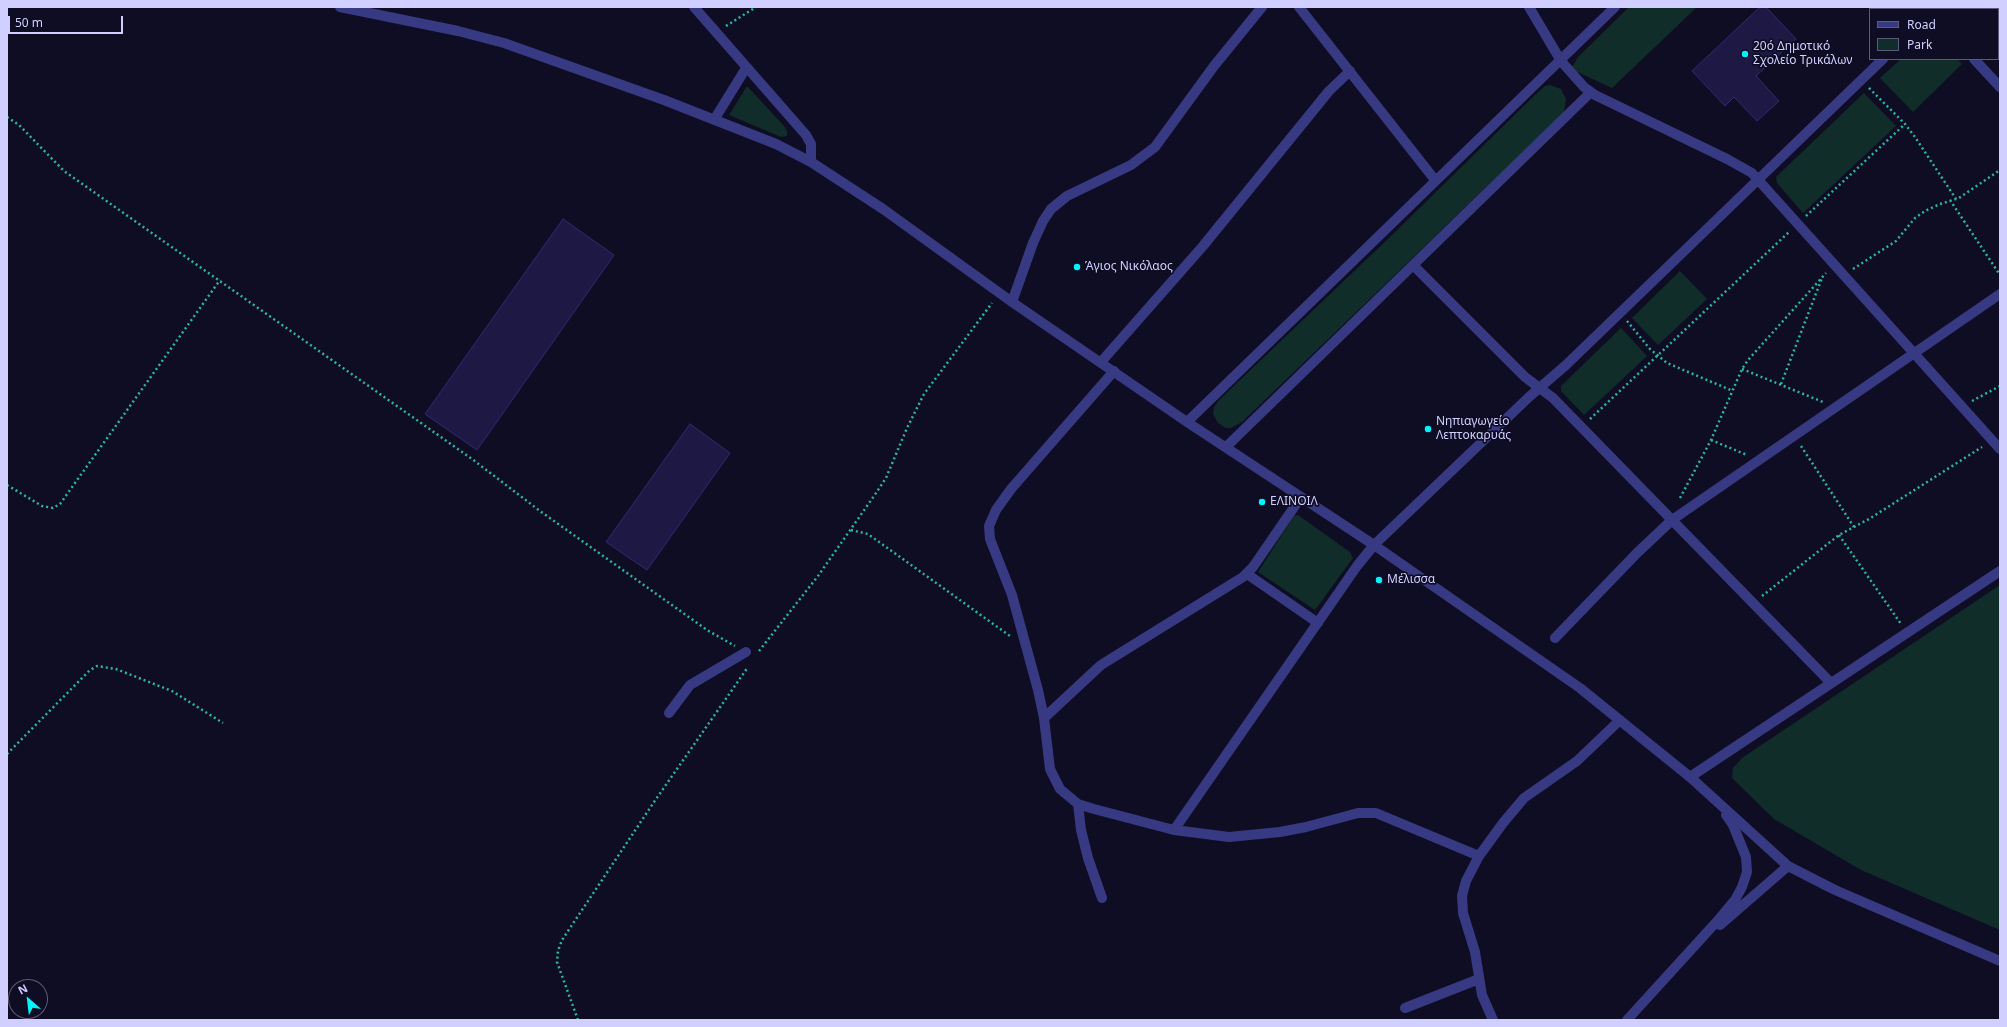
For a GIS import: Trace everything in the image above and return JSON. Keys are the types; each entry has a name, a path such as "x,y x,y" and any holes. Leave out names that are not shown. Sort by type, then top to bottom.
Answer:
{"street":[{"path":"340,7 458,31 504,43 650,94 776,144 811,162 883,209 999,293 1187,422 1374,545 1540,660 1620,720 1690,777 1788,866 1835,890 2000,961"},
{"path":"694,7 746,68 792,116 811,144 811,162"},
{"path":"1299,7 1435,180"},
{"path":"1529,7 1561,61 1574,77 1591,92 1744,168 1758,179 2000,449"},
{"path":"1187,422 1615,7"},
{"path":"1012,302 1033,244 1051,208 1067,196 1131,165 1155,147 1257,9"},
{"path":"1174,830 1357,566 1374,545 1620,313 1882,60"},
{"path":"1975,60 2000,87"},
{"path":"714,120 746,68"},
{"path":"1101,362 1203,246 1329,91 1350,71"},
{"path":"1226,447 1591,92"},
{"path":"1413,265 1520,372 1553,398 1831,683"},
{"path":"1556,638 1603,586 1659,530 1758,460 2000,294"},
{"path":"1114,371 1011,489 991,519 989,526 990,539 1012,595 1044,718 1050,769 1060,789 1078,804 1174,830 1229,836 1257,835 1306,827 1335,818 1368,812 1387,816 1479,856"},
{"path":"1044,718 1101,665 1224,590 1246,574 1301,497"},
{"path":"1690,777 2000,571"},
{"path":"1246,574 1318,623"},
{"path":"669,713 690,685 750,654"},
{"path":"1493,1020 1482,996 1475,952 1462,905 1466,881 1479,856 1503,823 1524,798 1577,761 1620,720"},
{"path":"1627,1020 1735,900 1742,887 1747,872 1744,850 1733,825 1711,796"},
{"path":"1078,804 1085,844 1102,898"},
{"path":"1684,957 1788,866"},
{"path":"1405,1008 1479,978"}],"path":[{"path":"715,33 756,7"},
{"path":"1861,80 1905,124 1956,199"},
{"path":"7,117 19,125 64,171 472,459 540,511 700,626 750,654"},
{"path":"1581,427 1905,124"},
{"path":"1844,274 1896,241 1915,218 1925,211 1950,200 1956,199 2000,170"},
{"path":"1950,200 2000,275"},
{"path":"1672,520 1684,491 1711,440 1742,369 1755,351 1823,275 1836,266"},
{"path":"1781,384 1823,275"},
{"path":"7,485 42,506 53,508 60,504 220,280"},
{"path":"578,1020 557,962 558,951 562,940 750,654 818,576 886,478 907,428 924,394 951,355 999,293"},
{"path":"1620,313 1657,356 1674,367 1733,391"},
{"path":"1742,369 1836,407"},
{"path":"1962,406 2000,386"},
{"path":"1794,436 1854,527"},
{"path":"1711,440 1758,460"},
{"path":"1754,603 1839,535 1992,440"},
{"path":"850,530 868,534 1025,647"},
{"path":"1839,535 1907,632"},
{"path":"7,754 90,670 97,666 116,670 172,691 223,723"}],"green space":[{"path":"1629,7 1697,7 1612,88 1571,69 1578,57"},
{"path":"1954,7 2000,7 2000,59 1999,8"},
{"path":"1900,60 1958,60 1962,64 1913,112 1880,78"},
{"path":"1550,85 1561,89 1566,99 1564,112 1242,422 1231,428 1226,428 1218,423 1213,414 1214,407 1219,400 1391,236 1537,93 1545,86"},
{"path":"747,86 784,126 787,131 787,136 781,137 729,115"},
{"path":"1864,93 1896,126 1803,213 1777,183 1776,177"},
{"path":"1680,271 1707,299 1658,345 1632,318"},
{"path":"1621,328 1647,356 1584,415 1561,391 1561,386"},
{"path":"1298,515 1350,552 1353,558 1315,610 1258,572 1294,516"},
{"path":"2000,585 2000,930 1861,870 1774,819 1732,778 1733,768 1742,758"}],"building":[{"name":"20ό Δημοτικό Σχολείο Τρικάλων","path":"1760,7 1766,7 1796,39 1756,76 1779,101 1757,121 1734,97 1725,106 1692,71"},
{"path":"563,219 614,255 477,450 425,414"},
{"path":"690,424 730,453 647,570 606,542"}],"place":[{"name":"20ό Δημοτικό Σχολείο Τρικάλων","path":"1745,54"},
{"name":"Άγιος Νικόλαος","path":"1077,267"},
{"name":"Νηπιαγωγείο Λεπτοκαρυάς","path":"1428,429"},
{"name":"ΕΛΙΝΟΙΛ","path":"1262,502"},
{"name":"Μέλισσα","path":"1379,580"}]}
